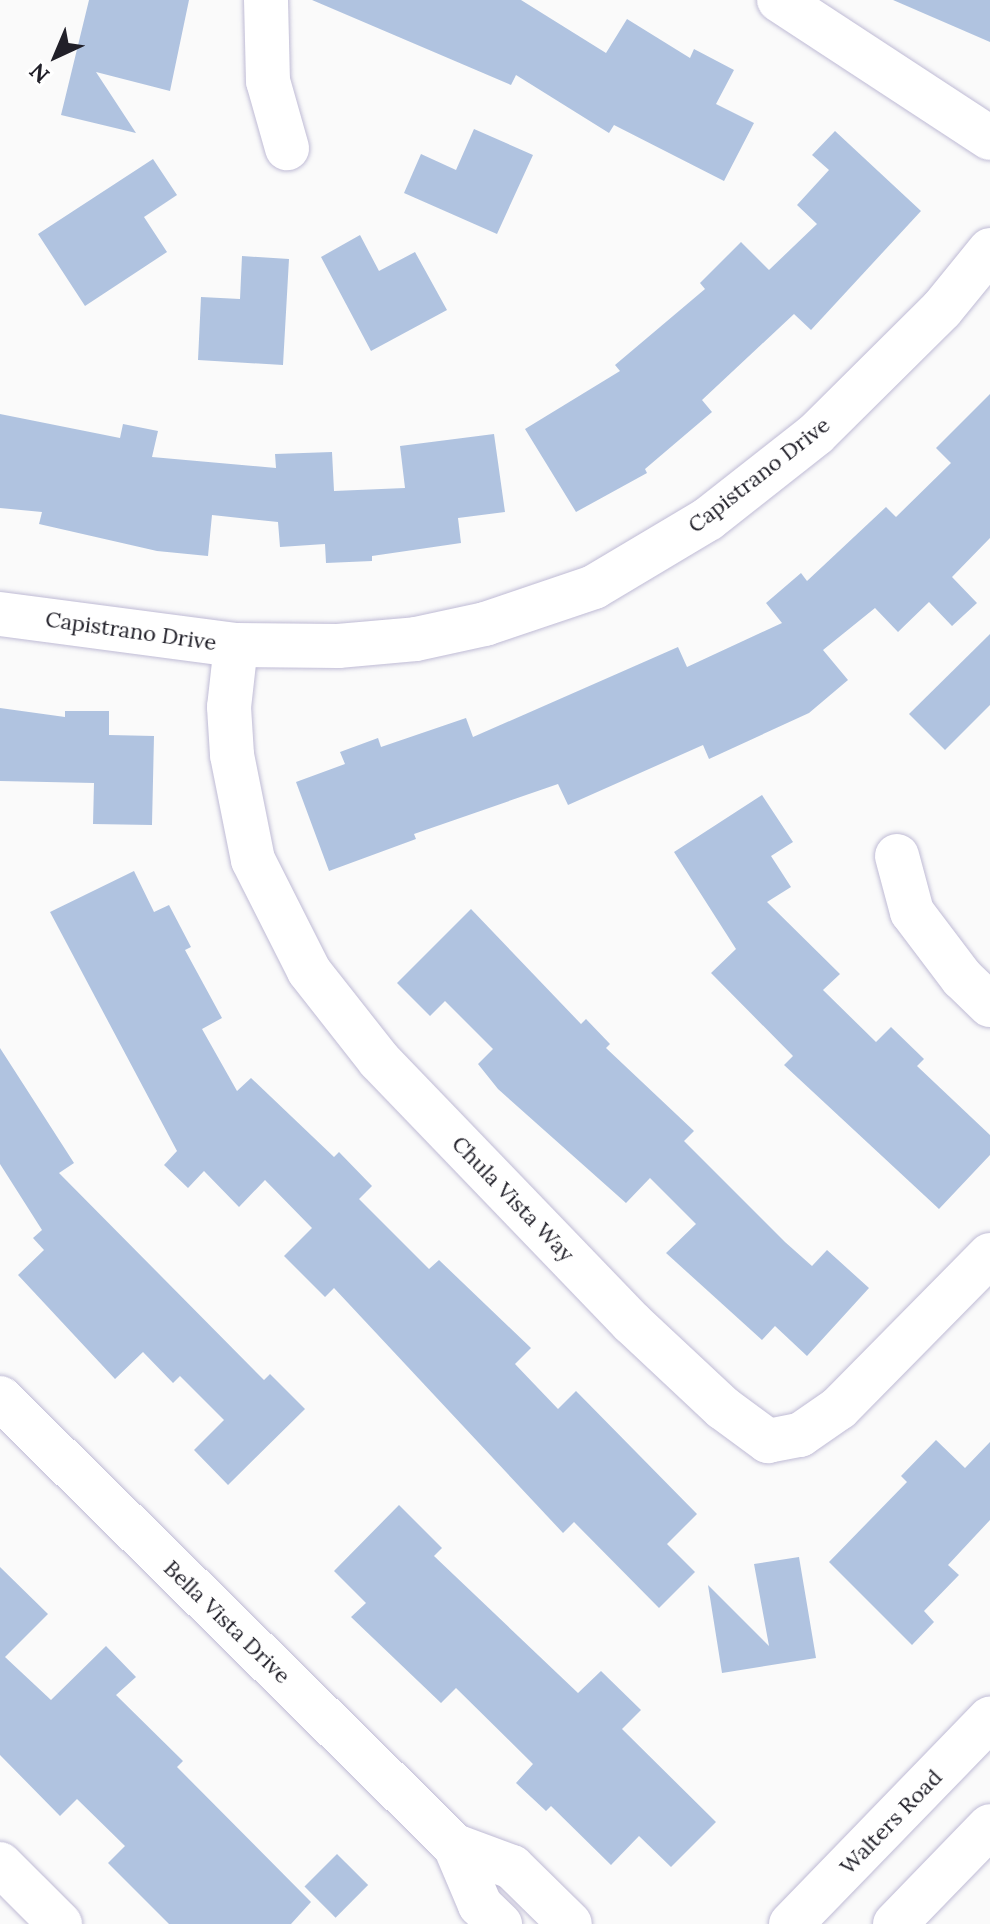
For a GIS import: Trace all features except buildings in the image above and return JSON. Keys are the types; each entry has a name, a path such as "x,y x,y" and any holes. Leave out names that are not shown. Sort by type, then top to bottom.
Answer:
{"street":[{"path":"266,0 268,81 287,148"},
{"path":"779,0 990,138"},
{"name":"Capistrano Drive","path":"0,614 236,645 338,646 416,639 485,624 594,587 708,519 816,434 942,309 990,250"},
{"name":"Chula Vista Way","path":"236,645 229,707 232,755 253,860 309,971 389,1072 631,1322 723,1408 768,1441 800,1435 839,1408 990,1255"},
{"path":"897,856 912,912 962,978 990,1005"},
{"name":"Bella Vista Drive","path":"0,1398 455,1846 480,1905 500,1924"},
{"name":"Walters Road","path":"791,1924 990,1719"},
{"path":"895,1924 990,1826"},
{"name":"Bella Vista Drive","path":"455,1846 512,1867 570,1924"},
{"path":"0,1864 60,1924"}]}
